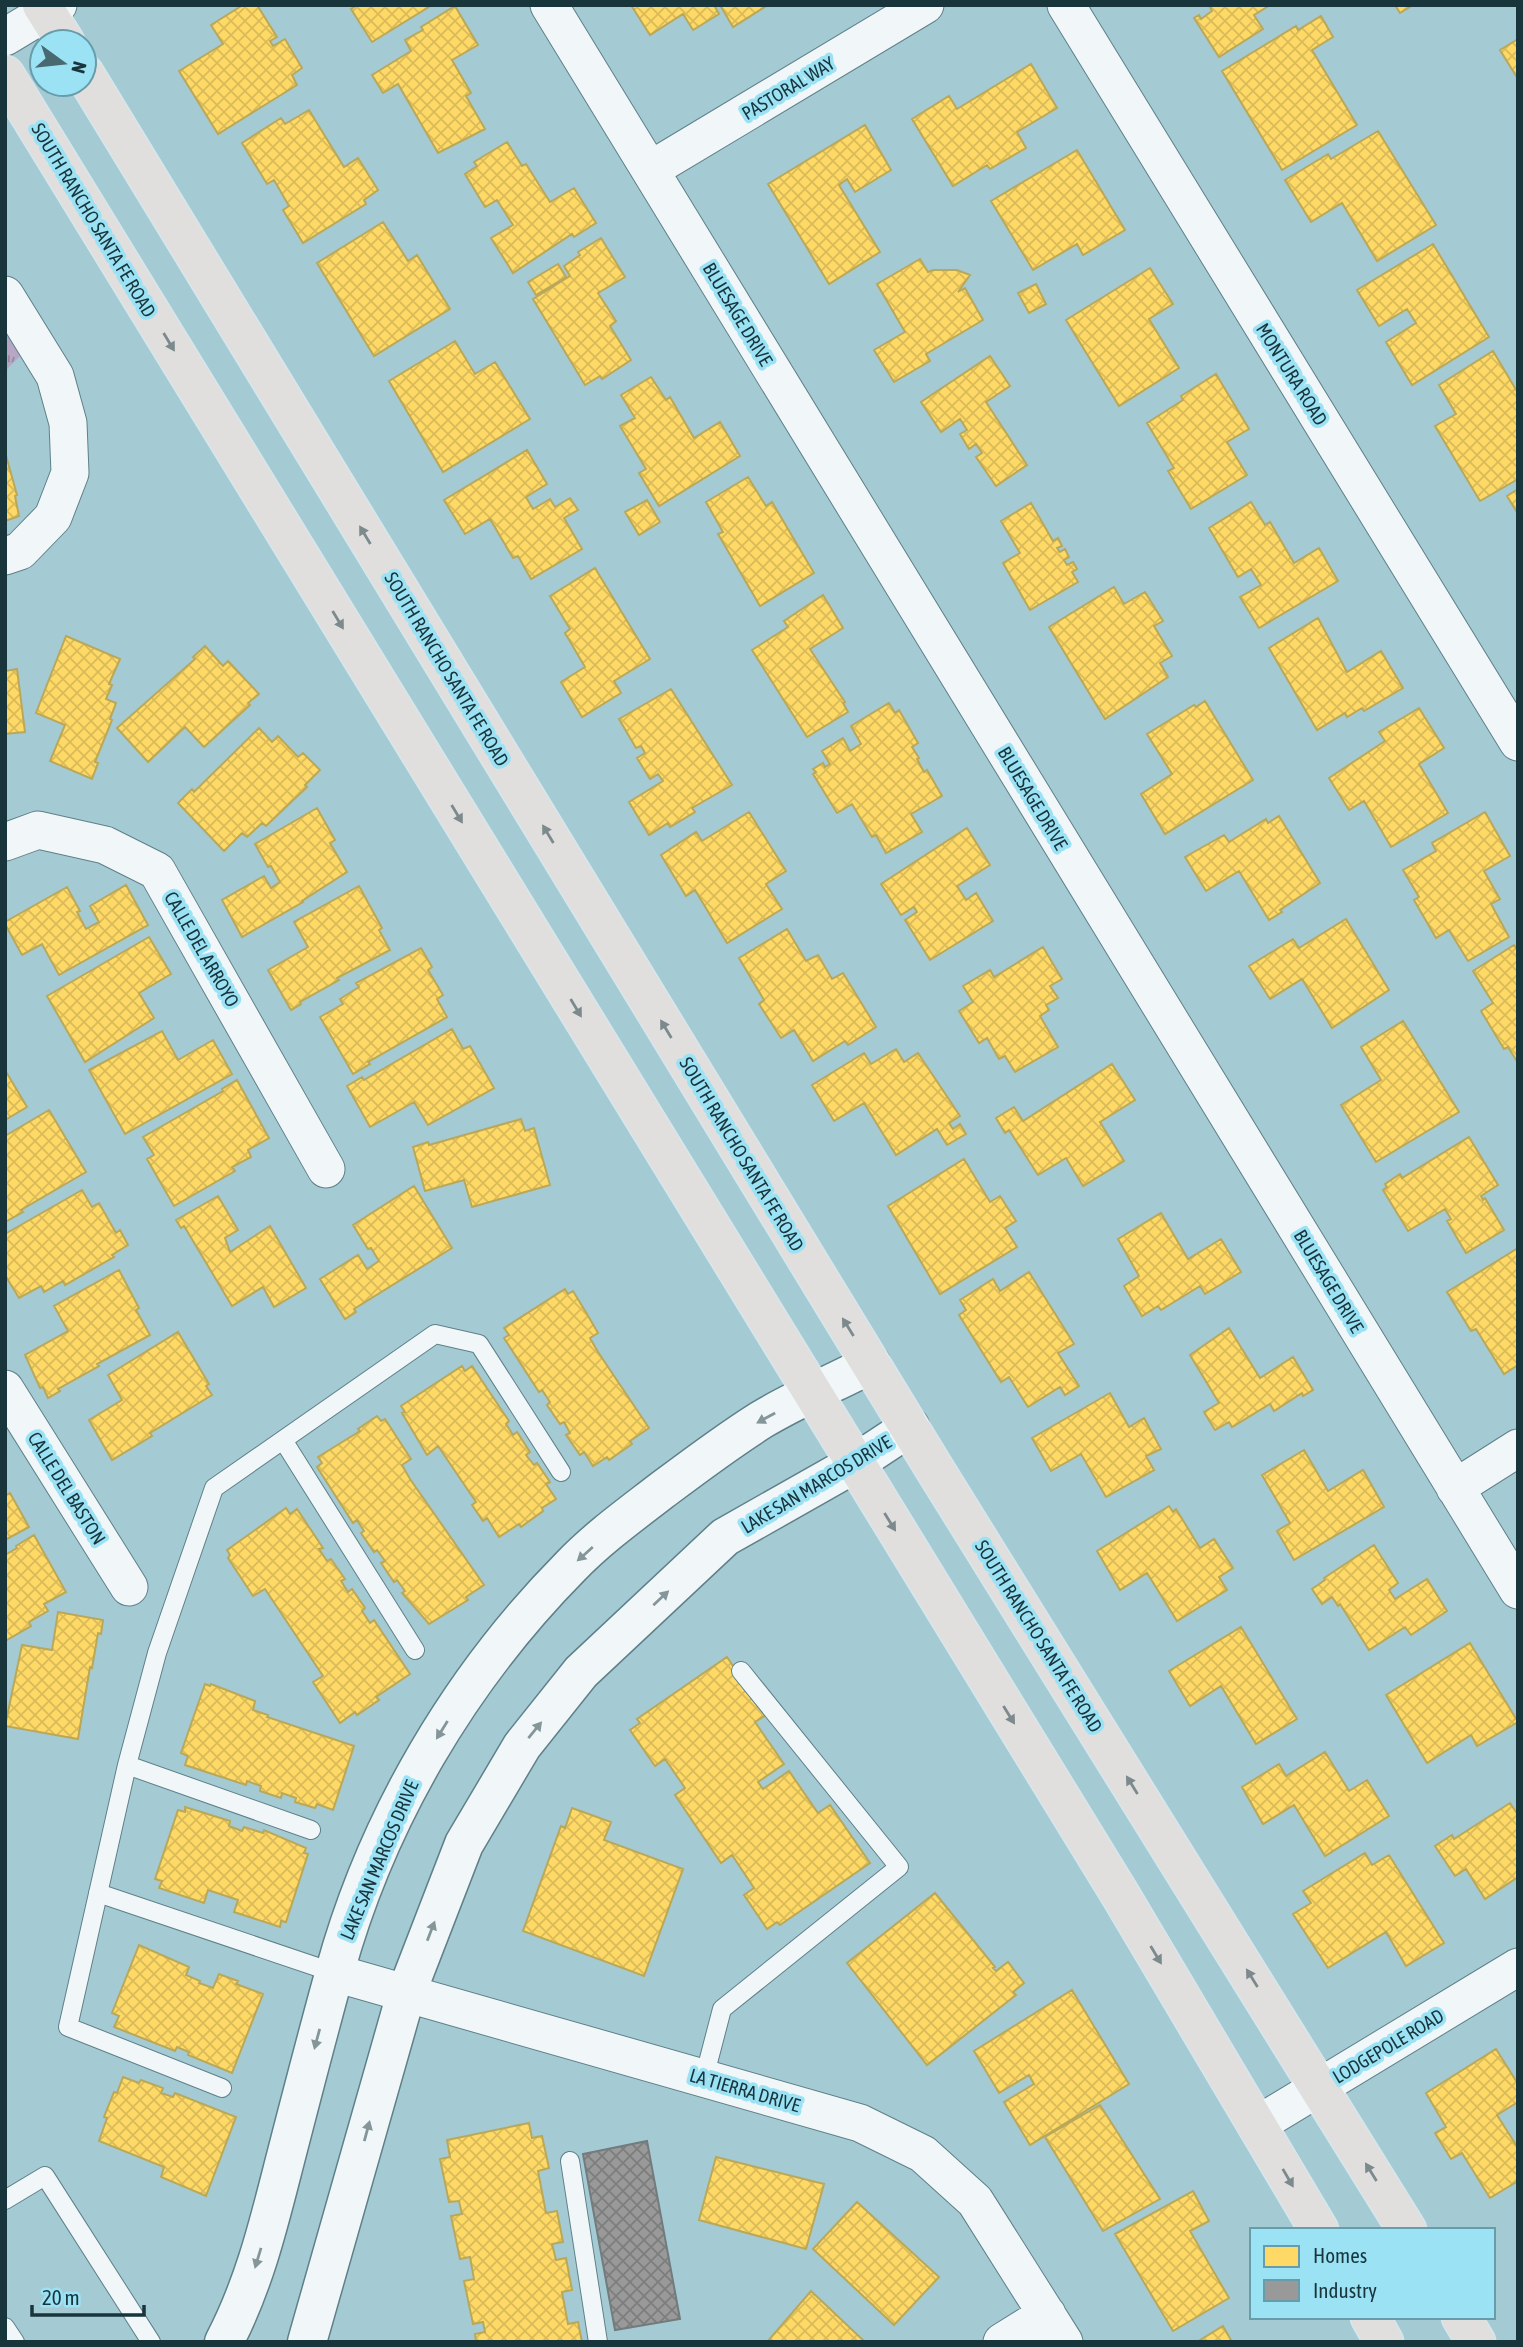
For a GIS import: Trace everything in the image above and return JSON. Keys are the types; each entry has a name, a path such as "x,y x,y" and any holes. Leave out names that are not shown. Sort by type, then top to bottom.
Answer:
{"main road":[{"name":"SOUTH RANCHO SANTA FE ROAD","path":"5,75 854,1464 1114,1884 1318,2228"},
{"name":"SOUTH RANCHO SANTA FE ROAD","path":"98,97 871,1364 1406,2228"},
{"path":"1371,2319 1384,2342"},
{"path":"1462,2319 1476,2342"}],"street":[{"name":"BLUESAGE DRIVE","path":"550,5 1518,1590"},
{"name":"PASTORAL WAY","path":"650,170 925,5"},
{"name":"MONTURA ROAD","path":"1066,5 1518,742"},
{"path":"5,37 53,16"},
{"path":"5,295 55,376 68,423 70,473 52,517 20,551 5,556"},
{"name":"CALLE DEL ARROYO","path":"5,842 38,830 105,845 157,871 326,1168"},
{"name":"LAKE SAN MARCOS DRIVE","path":"224,2342 247,2293 267,2231 351,1918 392,1818 414,1774 461,1700 492,1657 572,1565 620,1522 695,1465 762,1420 871,1364"},
{"name":"CALLE DEL BASTON","path":"5,1389 129,1587"},
{"name":"LAKE SAN MARCOS DRIVE","path":"310,2341 406,1994 464,1844 522,1746 581,1672 725,1537 854,1464 911,1427"},
{"path":"1455,1488 1518,1448"},
{"name":"LODGEPOLE ROAD","path":"1257,2125 1518,1967"},
{"name":"LA TIERRA DRIVE","path":"335,1973 860,2123 923,2154 975,2201 1056,2328"},
{"path":"1002,2342 1056,2328"}],"lane":[{"path":"222,2088 68,2027 127,1765 157,1653 214,1488 435,1334 479,1344 561,1472"},
{"path":"283,1440 415,1650"},
{"path":"704,2078 722,2009 899,1867 741,1671"},
{"path":"127,1765 311,1830"},
{"path":"98,1893 335,1973"},
{"path":"570,2161 598,2342"},
{"path":"5,2200 46,2176 151,2342"},
{"path":"5,2327 15,2342"}],"green space":[{"path":"5,327 21,355 5,371"}],"building: Homes":[{"path":"243,5 257,5 277,37 270,41 273,46 285,39 302,68 292,75 297,85 218,134 179,71 223,44 211,25"},
{"path":"357,5 432,5 372,42 351,9"},
{"path":"631,5 714,5 719,14 693,30 683,14 650,35"},
{"path":"720,5 768,5 733,27"},
{"path":"1209,5 1270,5 1254,15 1263,29 1219,57 1194,18 1199,15 1201,19 1212,11"},
{"path":"1395,5 1413,5 1400,13"},
{"path":"455,6 478,45 452,60 471,93 466,96 485,129 438,153 398,84 383,93 372,75 411,51 405,40"},
{"path":"1321,16 1333,37 1312,50 1357,125 1282,170 1222,71 1296,26 1298,30"},
{"path":"1518,39 1518,79 1500,50"},
{"path":"1031,64 1057,108 1017,132 1026,148 990,169 987,165 953,186 912,119 949,96 957,109"},
{"path":"309,110 344,167 358,158 378,190 364,200 366,204 303,243 283,210 289,206 274,180 267,184 242,143 281,118 285,124"},
{"path":"865,125 891,170 855,192 847,179 839,185 880,252 829,284 768,184"},
{"path":"1378,131 1436,225 1377,261 1342,203 1311,222 1285,180 1328,154 1331,159"},
{"path":"507,142 522,166 526,164 550,202 574,188 596,223 574,237 572,234 513,273 491,238 513,225 497,200 485,207 465,174 477,166 474,162"},
{"path":"1077,150 1125,230 1083,255 1077,244 1033,270 991,201"},
{"path":"383,222 408,261 417,255 450,309 374,356 317,263"},
{"path":"601,238 625,277 598,293 616,321 610,326 631,360 602,379 600,376 585,385 533,299 570,276 564,266 580,255 578,252"},
{"path":"1433,244 1489,337 1412,385 1386,342 1416,323 1407,309 1379,326 1357,290"},
{"path":"920,259 928,272 957,270 970,275 958,292 965,288 983,320 926,354 930,361 894,382 874,350 905,332 877,284"},
{"path":"558,264 566,277 536,295 528,282"},
{"path":"1150,268 1173,304 1149,319 1179,368 1119,406 1066,320"},
{"path":"1036,284 1046,304 1029,313 1018,293"},
{"path":"455,341 475,374 495,362 530,419 443,472 389,381"},
{"path":"1493,351 1518,393 1518,479 1480,501 1435,426 1456,414 1439,385"},
{"path":"990,356 1010,386 986,402 1027,465 996,486 976,457 982,453 976,444 969,449 960,434 967,430 960,419 941,432 921,402"},
{"path":"1216,374 1249,429 1227,442 1247,475 1191,509 1168,471 1174,468 1147,423 1183,400 1181,396"},
{"path":"651,377 666,400 670,397 694,438 720,422 740,456 659,506 639,473 646,469 620,426 635,418 621,395"},
{"path":"527,450 547,484 526,497 533,509 550,499 555,507 570,498 578,510 564,518 582,549 531,579 518,556 513,558 490,519 465,534 444,500"},
{"path":"5,452 17,495 19,516 5,521"},
{"path":"748,477 766,506 772,502 814,573 760,606 718,534 723,532 706,502"},
{"path":"1518,489 1518,514 1507,496"},
{"path":"647,500 660,522 639,535 625,512"},
{"path":"1251,502 1265,525 1270,522 1294,563 1319,548 1338,581 1259,628 1240,597 1261,585 1251,569 1238,577 1209,528"},
{"path":"1031,503 1053,541 1058,538 1062,546 1057,548 1060,552 1065,549 1069,557 1064,560 1067,565 1073,562 1077,569 1072,572 1078,582 1030,610 1003,563 1020,553 1001,521"},
{"path":"595,568 650,659 614,681 621,693 582,717 561,682 585,667 565,633 570,629 550,596"},
{"path":"1114,587 1124,604 1145,592 1163,621 1154,626 1172,656 1160,663 1168,677 1105,719 1049,627"},
{"path":"823,595 843,628 810,649 845,702 843,703 848,712 807,737 752,650 788,627 784,621"},
{"path":"1318,618 1347,672 1381,651 1403,688 1364,711 1362,708 1347,717 1345,713 1317,730 1269,648"},
{"path":"66,636 120,659 109,684 112,685 106,699 116,703 95,762 98,763 92,779 50,761 65,725 36,713"},
{"path":"205,646 223,666 228,661 259,694 204,747 185,727 148,762 117,728 195,659 193,657"},
{"path":"17,669 25,732 5,734 5,671"},
{"path":"671,689 732,785 692,808 695,812 670,827 668,823 649,835 629,802 663,781 658,774 650,779 637,758 645,753 641,746 636,748 619,719"},
{"path":"1205,701 1253,780 1165,834 1141,794 1172,774 1147,734"},
{"path":"889,703 895,713 899,710 918,743 912,747 919,758 917,759 924,772 927,770 942,796 911,814 922,832 886,853 876,835 872,837 852,804 837,813 813,774 816,772 813,769 823,763 825,767 830,764 822,751 843,738 850,751 861,744 851,726"},
{"path":"1419,708 1444,748 1419,764 1448,813 1391,847 1364,801 1349,810 1329,778 1385,741 1379,732"},
{"path":"259,728 272,742 278,736 298,757 303,753 320,770 305,785 307,787 266,826 262,823 247,837 242,833 224,851 178,803 192,789 194,792"},
{"path":"317,808 335,840 330,843 347,872 303,902 242,937 222,900 264,876 271,888 280,882 255,844"},
{"path":"749,812 786,871 766,884 782,909 727,943 695,890 686,896 661,855 696,832 702,841"},
{"path":"1485,812 1510,856 1484,871 1500,899 1491,904 1509,937 1468,961 1449,930 1436,938 1414,900 1419,897 1403,870 1436,851 1432,843"},
{"path":"1279,816 1320,883 1269,920 1239,871 1206,891 1185,857 1224,835 1229,842 1266,819 1268,823"},
{"path":"967,828 990,865 957,886 966,900 976,893 993,921 930,960 905,920 917,912 914,907 901,915 881,884"},
{"path":"126,885 148,925 59,975 42,944 22,955 5,924 67,887 86,929 99,922 90,906"},
{"path":"359,886 382,928 379,930 390,950 337,978 339,980 291,1010 268,970 308,947 294,922"},
{"path":"1346,919 1389,990 1332,1028 1302,979 1270,999 1249,966 1293,939 1299,948"},
{"path":"787,929 806,961 818,955 832,979 843,973 876,1027 848,1045 845,1041 813,1061 794,1030 781,1038 759,1004 764,1000 739,958"},
{"path":"149,937 171,974 139,993 154,1018 85,1062 47,996"},
{"path":"1514,945 1518,951 1518,1063 1508,1047 1504,1049 1481,1011 1493,1003 1473,971"},
{"path":"1043,947 1062,979 1050,986 1058,998 1046,1005 1049,1010 1040,1016 1058,1047 1015,1072 1005,1056 999,1059 987,1038 979,1043 959,1011 973,1002 963,986 990,970 994,977"},
{"path":"421,948 432,967 428,970 443,995 437,999 447,1017 368,1062 370,1064 353,1074 320,1017 343,1004 340,999 359,987 356,983"},
{"path":"1403,1021 1459,1112 1376,1162 1341,1105 1381,1080 1361,1047"},
{"path":"452,1029 463,1049 470,1046 494,1088 428,1125 414,1102 370,1127 347,1086 362,1077 364,1080"},
{"path":"162,1031 178,1060 213,1040 232,1074 125,1134 89,1070"},
{"path":"896,1049 904,1062 918,1053 960,1116 949,1123 953,1129 960,1124 966,1134 947,1145 937,1129 896,1155 864,1103 834,1121 812,1085 864,1053 871,1064"},
{"path":"1112,1064 1135,1100 1100,1122 1124,1161 1083,1186 1066,1158 1038,1175 1009,1130 1005,1133 996,1118 1014,1107 1023,1121"},
{"path":"5,1070 27,1107 5,1120"},
{"path":"237,1080 269,1138 248,1150 251,1157 232,1167 235,1171 174,1206 147,1159 154,1155 143,1137 223,1091 222,1089"},
{"path":"49,1110 86,1172 5,1222 5,1136"},
{"path":"521,1119 525,1131 534,1128 550,1185 472,1207 464,1180 425,1191 413,1147"},
{"path":"1469,1137 1498,1185 1481,1196 1483,1200 1485,1198 1504,1230 1466,1253 1447,1221 1451,1219 1445,1209 1408,1231 1383,1190 1387,1187 1385,1184 1400,1174 1402,1178"},
{"path":"964,1159 990,1202 1000,1196 1016,1221 1005,1228 1017,1247 940,1294 888,1206"},
{"path":"414,1186 452,1248 354,1309 356,1312 345,1319 320,1279 358,1255 367,1269 379,1261 353,1225"},
{"path":"82,1190 92,1207 99,1203 116,1233 120,1230 128,1245 112,1255 114,1257 65,1285 63,1281 44,1292 41,1286 19,1298 5,1275 5,1234"},
{"path":"218,1196 238,1230 225,1238 230,1252 270,1226 306,1288 274,1307 263,1287 232,1306 184,1226 181,1228 176,1220"},
{"path":"1161,1213 1188,1259 1221,1239 1241,1272 1205,1294 1200,1286 1161,1310 1158,1306 1142,1316 1124,1286 1139,1276 1118,1239"},
{"path":"1518,1248 1518,1365 1504,1374 1476,1329 1471,1331 1447,1292"},
{"path":"119,1270 150,1335 97,1364 99,1366 58,1389 60,1391 48,1398 43,1387 40,1388 25,1355 68,1331 54,1306"},
{"path":"1029,1272 1074,1344 1058,1353 1079,1386 1065,1395 1060,1387 1028,1407 1009,1377 1001,1382 959,1315 966,1310 960,1300 993,1279 1000,1291"},
{"path":"565,1289 568,1294 573,1291 587,1314 598,1333 590,1338 649,1428 609,1460 607,1457 593,1466 584,1452 580,1455 566,1435 570,1433 564,1422 560,1424 547,1405 550,1402 542,1390 539,1392 504,1338 509,1335 504,1328"},
{"path":"1229,1328 1260,1378 1293,1357 1313,1390 1303,1396 1302,1393 1274,1411 1270,1404 1232,1427 1229,1422 1215,1430 1204,1412 1219,1403 1190,1355"},
{"path":"178,1332 209,1384 206,1386 212,1395 112,1460 89,1420 122,1400 108,1375"},
{"path":"462,1366 465,1371 472,1366 509,1421 506,1424 513,1435 517,1432 530,1452 526,1455 534,1465 537,1463 550,1482 546,1484 556,1499 521,1527 519,1524 499,1537 487,1518 483,1521 472,1505 476,1502 438,1446 427,1455 402,1413 405,1412 401,1406"},
{"path":"1110,1393 1129,1427 1144,1418 1161,1449 1146,1456 1154,1470 1106,1497 1081,1454 1051,1471 1032,1438"},
{"path":"377,1416 381,1421 385,1419 411,1459 402,1465 410,1479 484,1585 466,1597 468,1600 429,1624 402,1593 405,1591 397,1580 394,1582 381,1563 385,1561 377,1550 374,1552 361,1533 364,1531 357,1520 353,1523 317,1467 322,1463 318,1457 360,1431 358,1429"},
{"path":"1304,1450 1328,1491 1363,1470 1384,1507 1294,1560 1277,1531 1290,1523 1262,1475"},
{"path":"10,1493 29,1527 5,1540 5,1496"},
{"path":"1169,1506 1173,1512 1176,1509 1200,1548 1214,1539 1233,1568 1219,1577 1227,1590 1177,1621 1147,1573 1120,1590 1097,1551"},
{"path":"286,1508 290,1514 297,1509 323,1548 319,1549 327,1561 331,1559 345,1579 341,1581 348,1592 352,1589 365,1608 362,1611 370,1623 374,1620 410,1674 376,1697 379,1700 340,1723 313,1682 323,1676 265,1589 253,1596 228,1558 230,1555 227,1550"},
{"path":"34,1535 66,1592 44,1604 48,1611 29,1622 31,1626 5,1641 5,1555"},
{"path":"1374,1545 1398,1583 1389,1590 1395,1599 1427,1579 1447,1611 1411,1635 1405,1627 1369,1650 1340,1604 1338,1606 1332,1597 1322,1604 1312,1589"},
{"path":"58,1612 103,1620 92,1668 90,1667 78,1739 5,1726 22,1645 52,1650"},
{"path":"1241,1627 1297,1719 1256,1744 1221,1686 1190,1706 1169,1671"},
{"path":"1470,1643 1518,1722 1477,1746 1471,1735 1427,1763 1386,1695"},
{"path":"727,1657 766,1715 755,1722 784,1764 758,1782 763,1789 789,1771 818,1813 830,1805 870,1863 780,1925 777,1922 767,1929 744,1895 754,1888 732,1855 721,1863 675,1795 685,1788 665,1759 655,1766 630,1730 640,1723 637,1719"},
{"path":"205,1684 255,1701 253,1710 268,1715 267,1717 354,1746 333,1810 317,1804 315,1808 295,1802 296,1798 282,1793 281,1798 260,1791 261,1786 247,1781 246,1785 185,1765 188,1756 181,1753"},
{"path":"1325,1752 1349,1791 1367,1780 1389,1816 1325,1856 1294,1805 1263,1824 1242,1787 1279,1764 1286,1776"},
{"path":"1510,1803 1518,1815 1518,1877 1485,1899 1466,1869 1455,1876 1435,1846 1452,1835 1454,1839"},
{"path":"185,1807 230,1821 229,1826 242,1831 244,1827 263,1833 264,1830 306,1848 304,1853 308,1854 286,1922 281,1921 280,1927 234,1912 238,1900 208,1890 204,1903 159,1888 162,1881 155,1879 178,1810 185,1812"},
{"path":"572,1808 611,1822 604,1840 683,1869 644,1976 523,1931 561,1826 565,1828"},
{"path":"1365,1853 1372,1865 1389,1855 1444,1943 1406,1966 1386,1932 1328,1968 1293,1914 1311,1903 1303,1891"},
{"path":"935,1893 995,1967 993,1968 996,1971 1008,1962 1024,1983 1013,1992 1016,1995 927,2065 847,1963"},
{"path":"139,1945 189,1967 186,1975 200,1981 199,1983 213,1988 219,1974 263,1994 232,2073 188,2055 189,2052 177,2047 175,2051 114,2027 119,2016 112,2013"},
{"path":"1072,1990 1129,2084 1030,2145 1004,2102 1034,2084 1029,2075 999,2093 974,2051"},
{"path":"1496,2049 1518,2084 1518,2102 1497,2115 1518,2148 1518,2181 1490,2198 1462,2153 1451,2159 1435,2133 1446,2127 1426,2093"},
{"path":"123,2077 139,2083 141,2080 163,2088 161,2093 173,2097 175,2093 236,2117 206,2196 161,2177 164,2167 99,2141 107,2118 104,2117"},
{"path":"1100,2105 1160,2199 1103,2231 1045,2137"},
{"path":"529,2123 532,2138 542,2136 549,2168 538,2171 546,2213 557,2211 563,2242 552,2244 556,2260 566,2258 572,2290 562,2292 568,2324 578,2322 582,2342 476,2342 475,2334 485,2332 483,2322 473,2324 464,2281 474,2279 470,2257 460,2259 451,2216 462,2214 459,2201 449,2202 440,2159 450,2157 447,2140"},
{"path":"716,2157 824,2184 806,2249 699,2220"},
{"path":"1193,2191 1209,2221 1190,2231 1229,2298 1173,2331 1115,2234"},
{"path":"857,2202 939,2277 894,2325 813,2249"},
{"path":"811,2291 865,2342 767,2342"},
{"path":"1223,2326 1232,2342 1197,2342"}],"building: Industry":[{"path":"647,2141 680,2319 615,2330 583,2154"}]}
